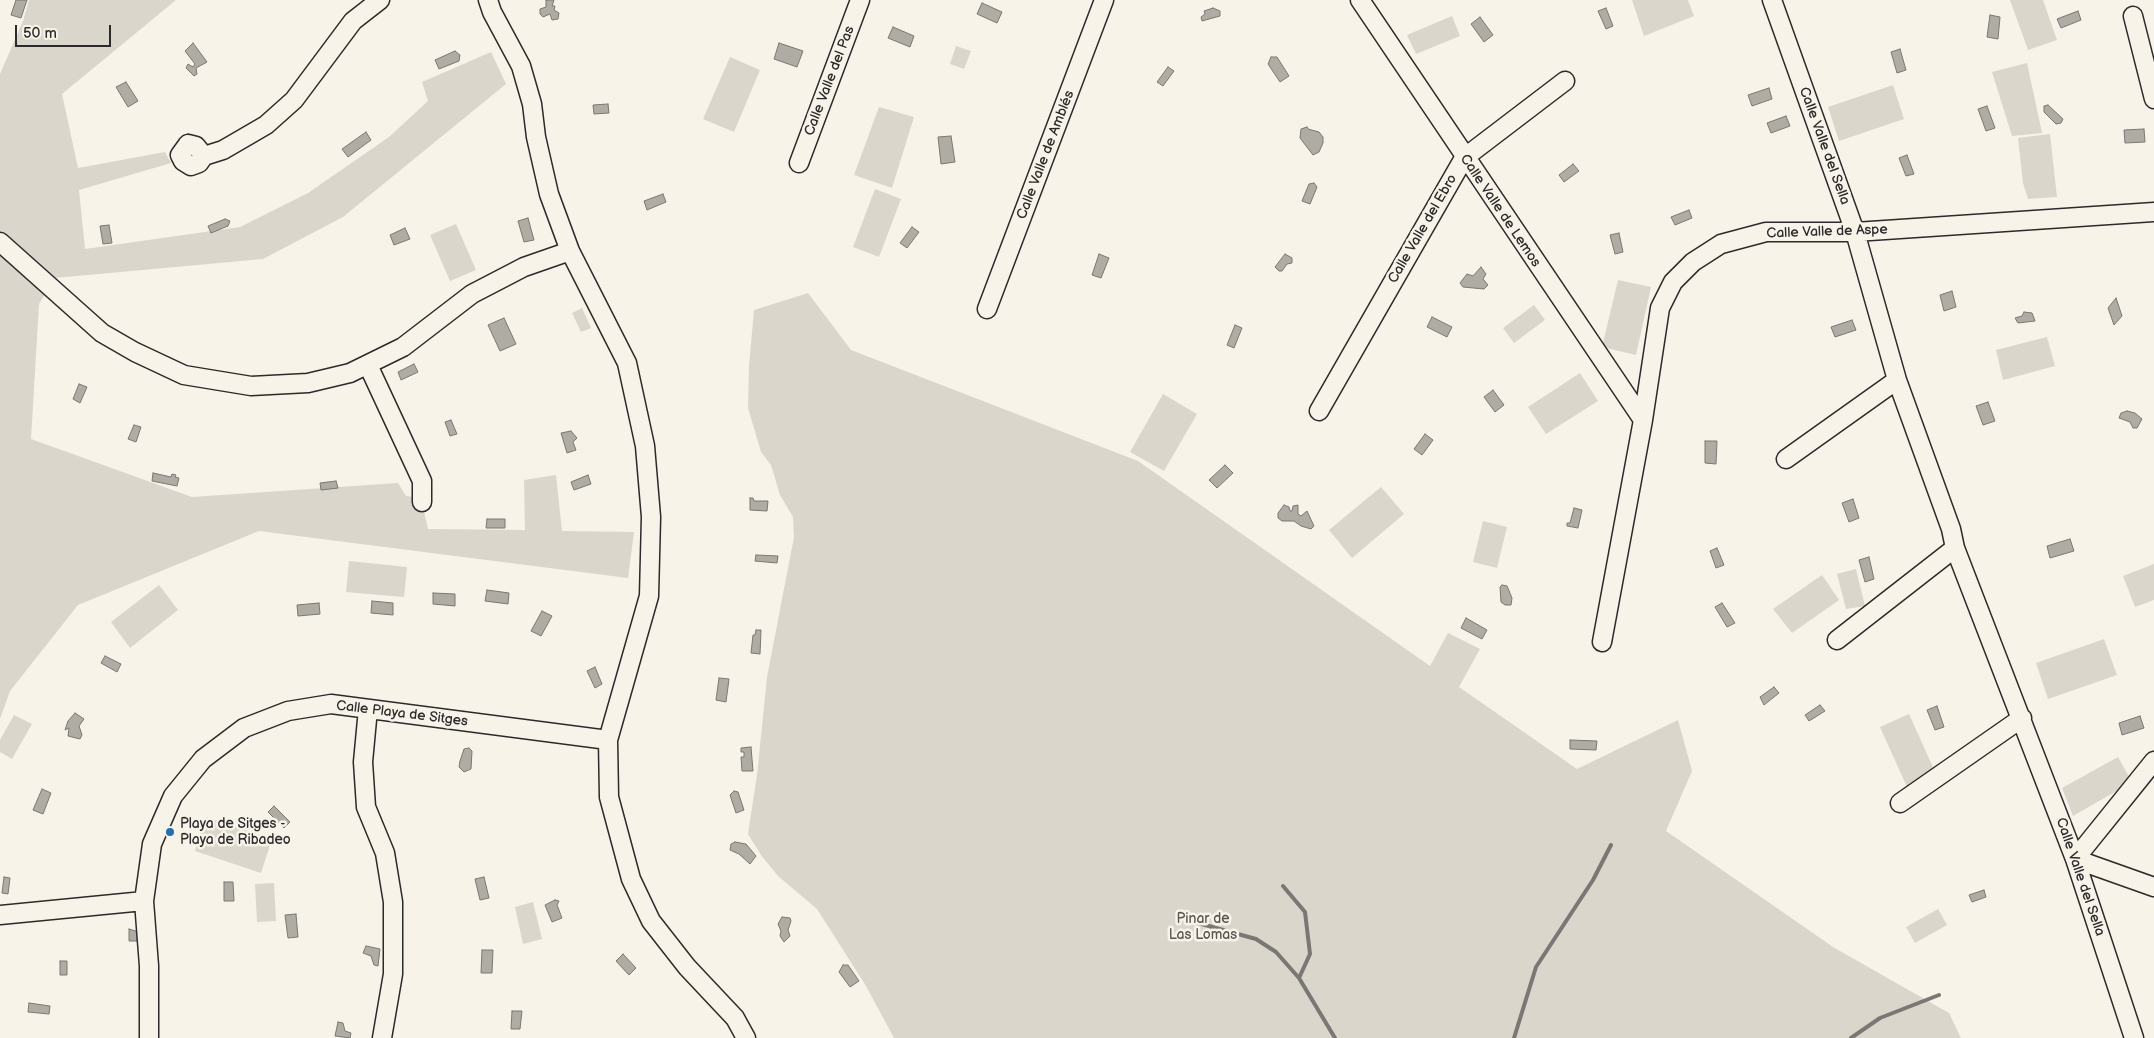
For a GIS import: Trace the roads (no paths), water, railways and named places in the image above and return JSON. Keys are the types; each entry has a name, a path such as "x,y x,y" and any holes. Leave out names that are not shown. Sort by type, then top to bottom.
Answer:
{"street":[{"path":"204,156 223,150 266,126 294,100 353,21 380,0"},
{"path":"488,0 492,12 521,66 532,104 536,137 549,194 570,251 627,363 645,446 652,517 649,596 608,740 609,798 631,879 651,921 687,967 735,1018 746,1038"},
{"name":"Calle Valle del Pas","path":"799,163 860,0"},
{"name":"Calle Valle de Amblés","path":"987,310 1104,0"},
{"name":"Calle Valle de Lemos","path":"1360,0 1464,158 1643,420"},
{"name":"Calle Valle del Sella","path":"1772,0 1855,232 1897,380 1951,529 1955,548 2075,859 2134,1038"},
{"path":"2133,16 2154,99"},
{"name":"Calle Valle del Ebro","path":"1319,411 1464,158 1565,81"},
{"name":"Calle Valle de Aspe","path":"1602,642 1643,420 1660,308 1673,282 1693,262 1721,244 1766,232 1855,232 2154,212"},
{"path":"0,242 102,333 135,352 184,375 251,386 308,383 350,373 403,347 472,294 524,267 570,251"},
{"path":"368,365 422,481 422,502"},
{"path":"1786,459 1897,380"},
{"path":"1837,640 1955,548"},
{"name":"Calle Playa de Sitges","path":"149,1038 149,966 144,901 152,844 172,796 203,759 244,728 288,711 331,704 608,740"},
{"path":"368,709 363,762 366,807 385,853 393,902 393,974 382,1038"},
{"path":"1900,803 2022,718"},
{"path":"2154,761 2075,859 2154,887"},
{"path":"0,915 144,901"}],"waterway":[{"path":"1514,1038 1536,967 1593,880 1611,845"},
{"path":"1283,886 1305,912 1310,954 1299,978"},
{"path":"1198,923 1256,939 1276,952 1299,978 1335,1038"},
{"path":"1851,1038 1880,1018 1939,995"}],"place":[{"name":"Playa de Sitges - Playa de Ribadeo","path":"170,832"}],"park label":[{"name":"Pinar de Las Lomas","path":"1203,928"}]}
